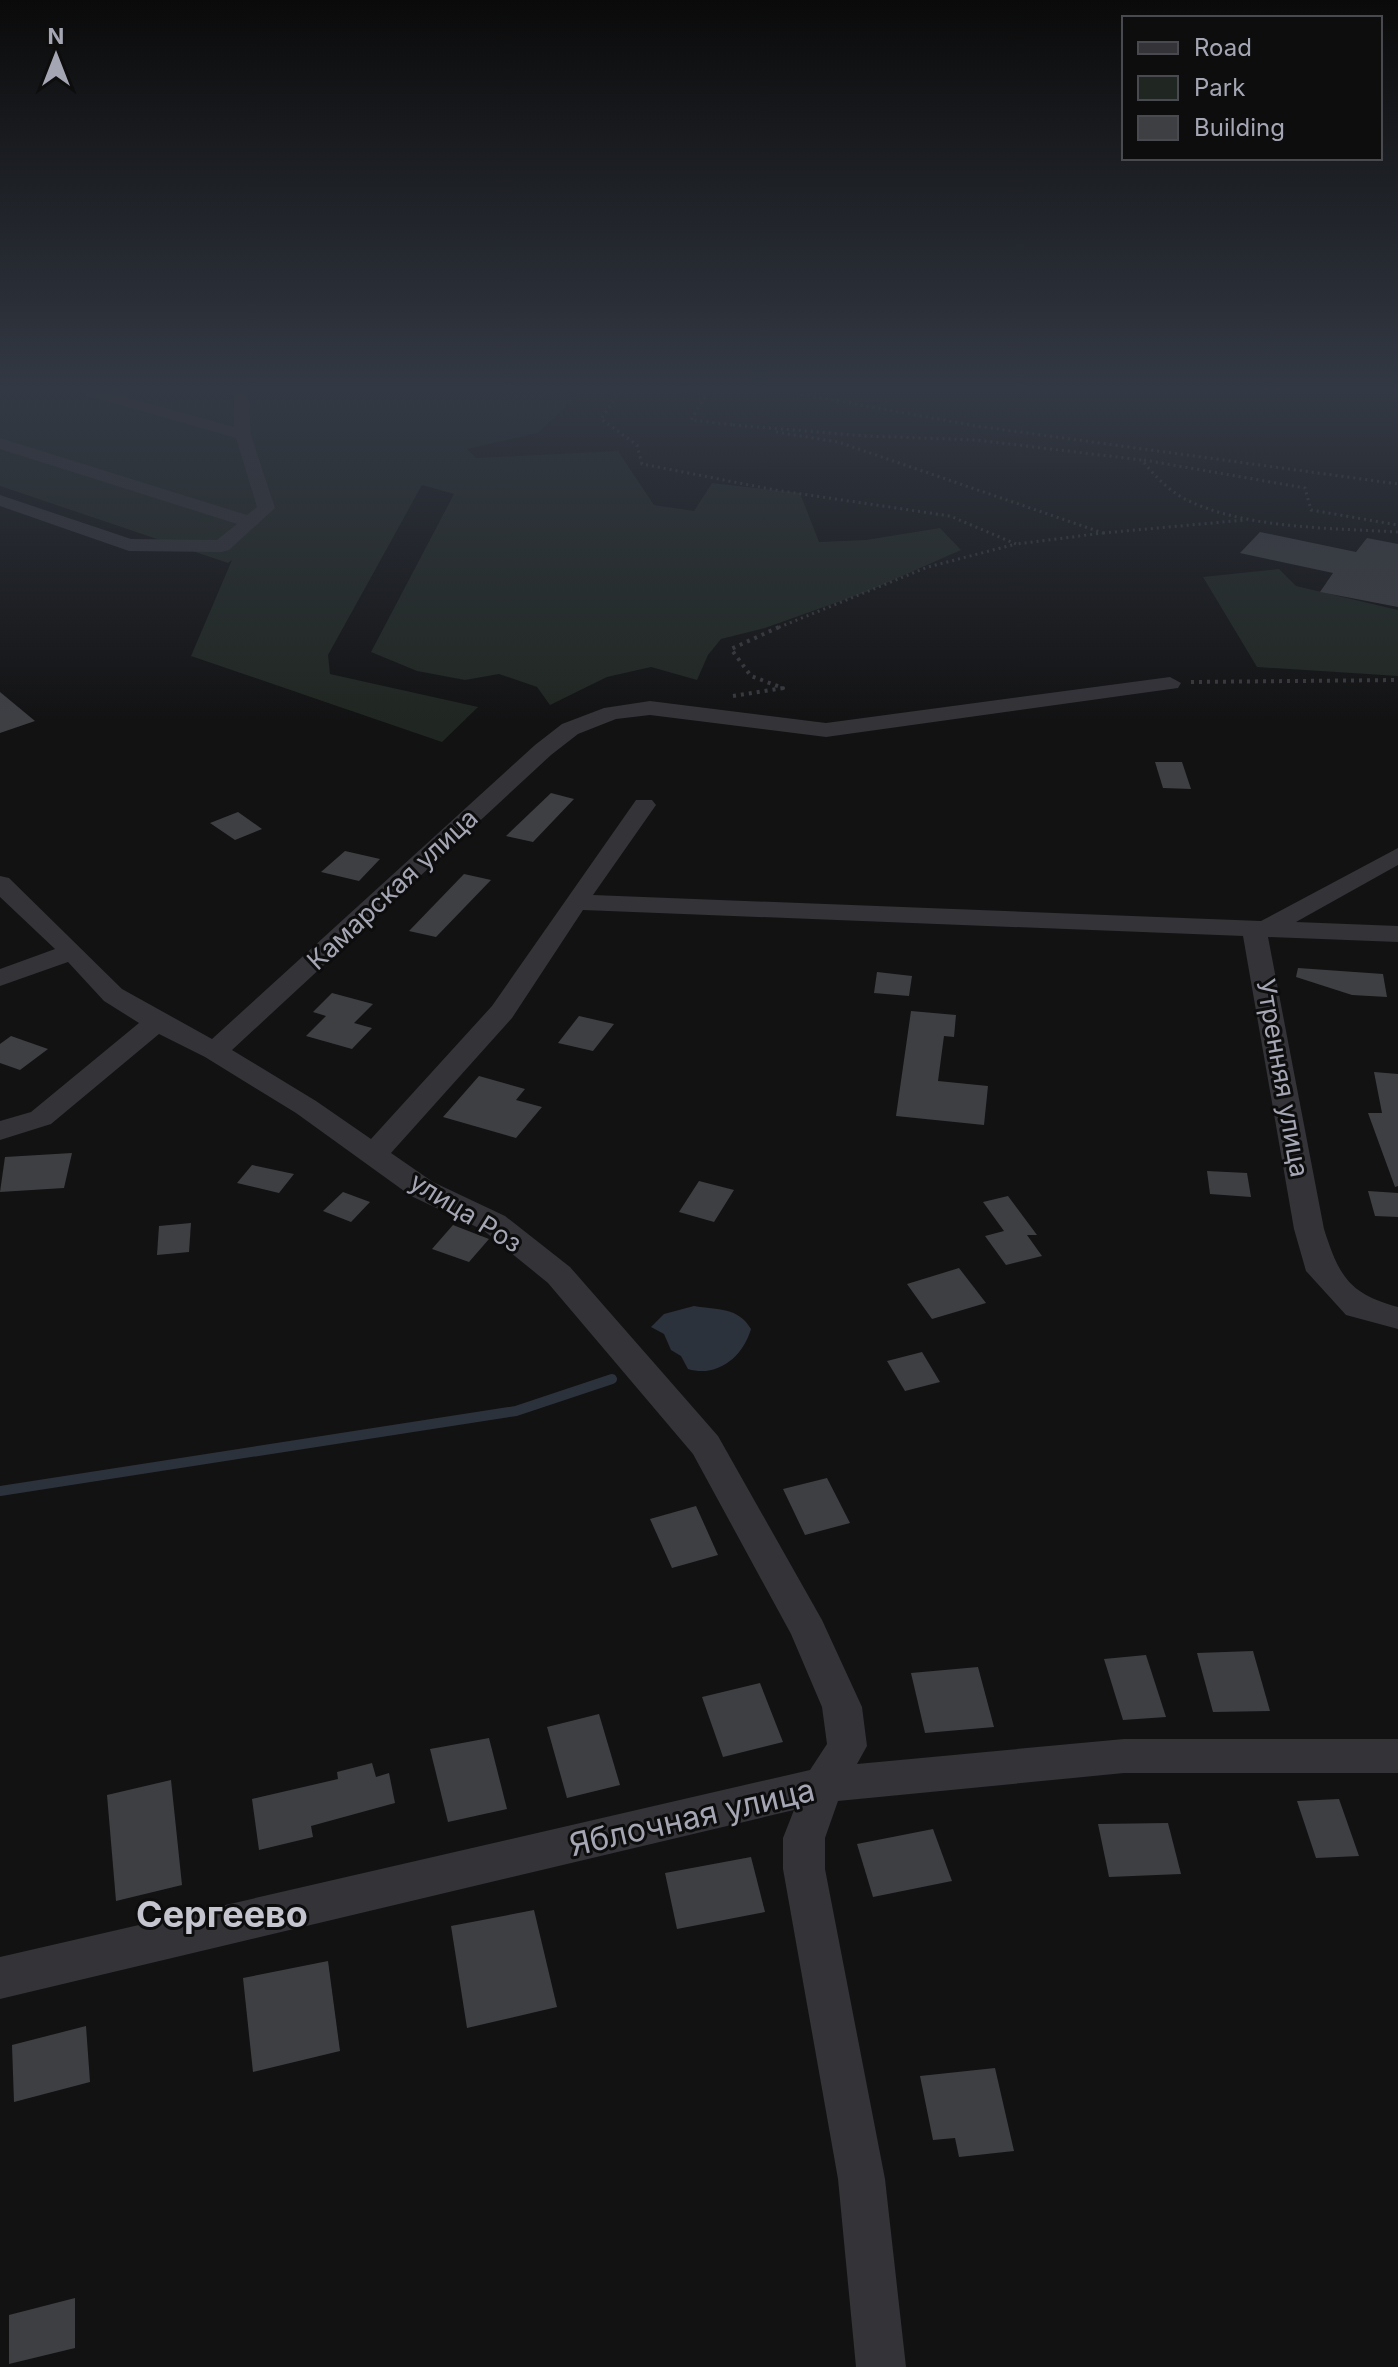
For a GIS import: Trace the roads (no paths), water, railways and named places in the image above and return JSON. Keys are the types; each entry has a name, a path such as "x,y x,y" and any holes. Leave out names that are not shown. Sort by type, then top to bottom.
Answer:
{"street":[{"path":"4,501 129,545 222,546 266,508 264,501"},
{"path":"186,501 251,522"},
{"name":"Камарская улица","path":"215,1051 543,750 570,729 612,713 650,708 826,730 1170,683"},
{"path":"375,1153 502,1012 644,805"},
{"path":"1261,928 1398,855"},
{"name":"улица Роз","path":"0,883 113,995 157,1022 215,1051 375,1153 422,1189 494,1223 559,1275 706,1445 809,1631 842,1707 847,1746 823,1785 804,1838 804,1869 846,2090 879,2310 881,2367"},
{"path":"576,902 1398,934"},
{"name":"Утренняя улица","path":"1261,928 1309,1229 1322,1271 1357,1307 1398,1318"},
{"path":"0,978 72,951"},
{"path":"0,1131 41,1118 157,1022"},
{"name":"Яблочная улица","path":"0,1978 823,1785 1124,1756 1398,1756"}],"waterway":[{"path":"0,1491 516,1411 612,1379"}],"district":[{"name":"Сергеево","path":"222,1914"}]}
